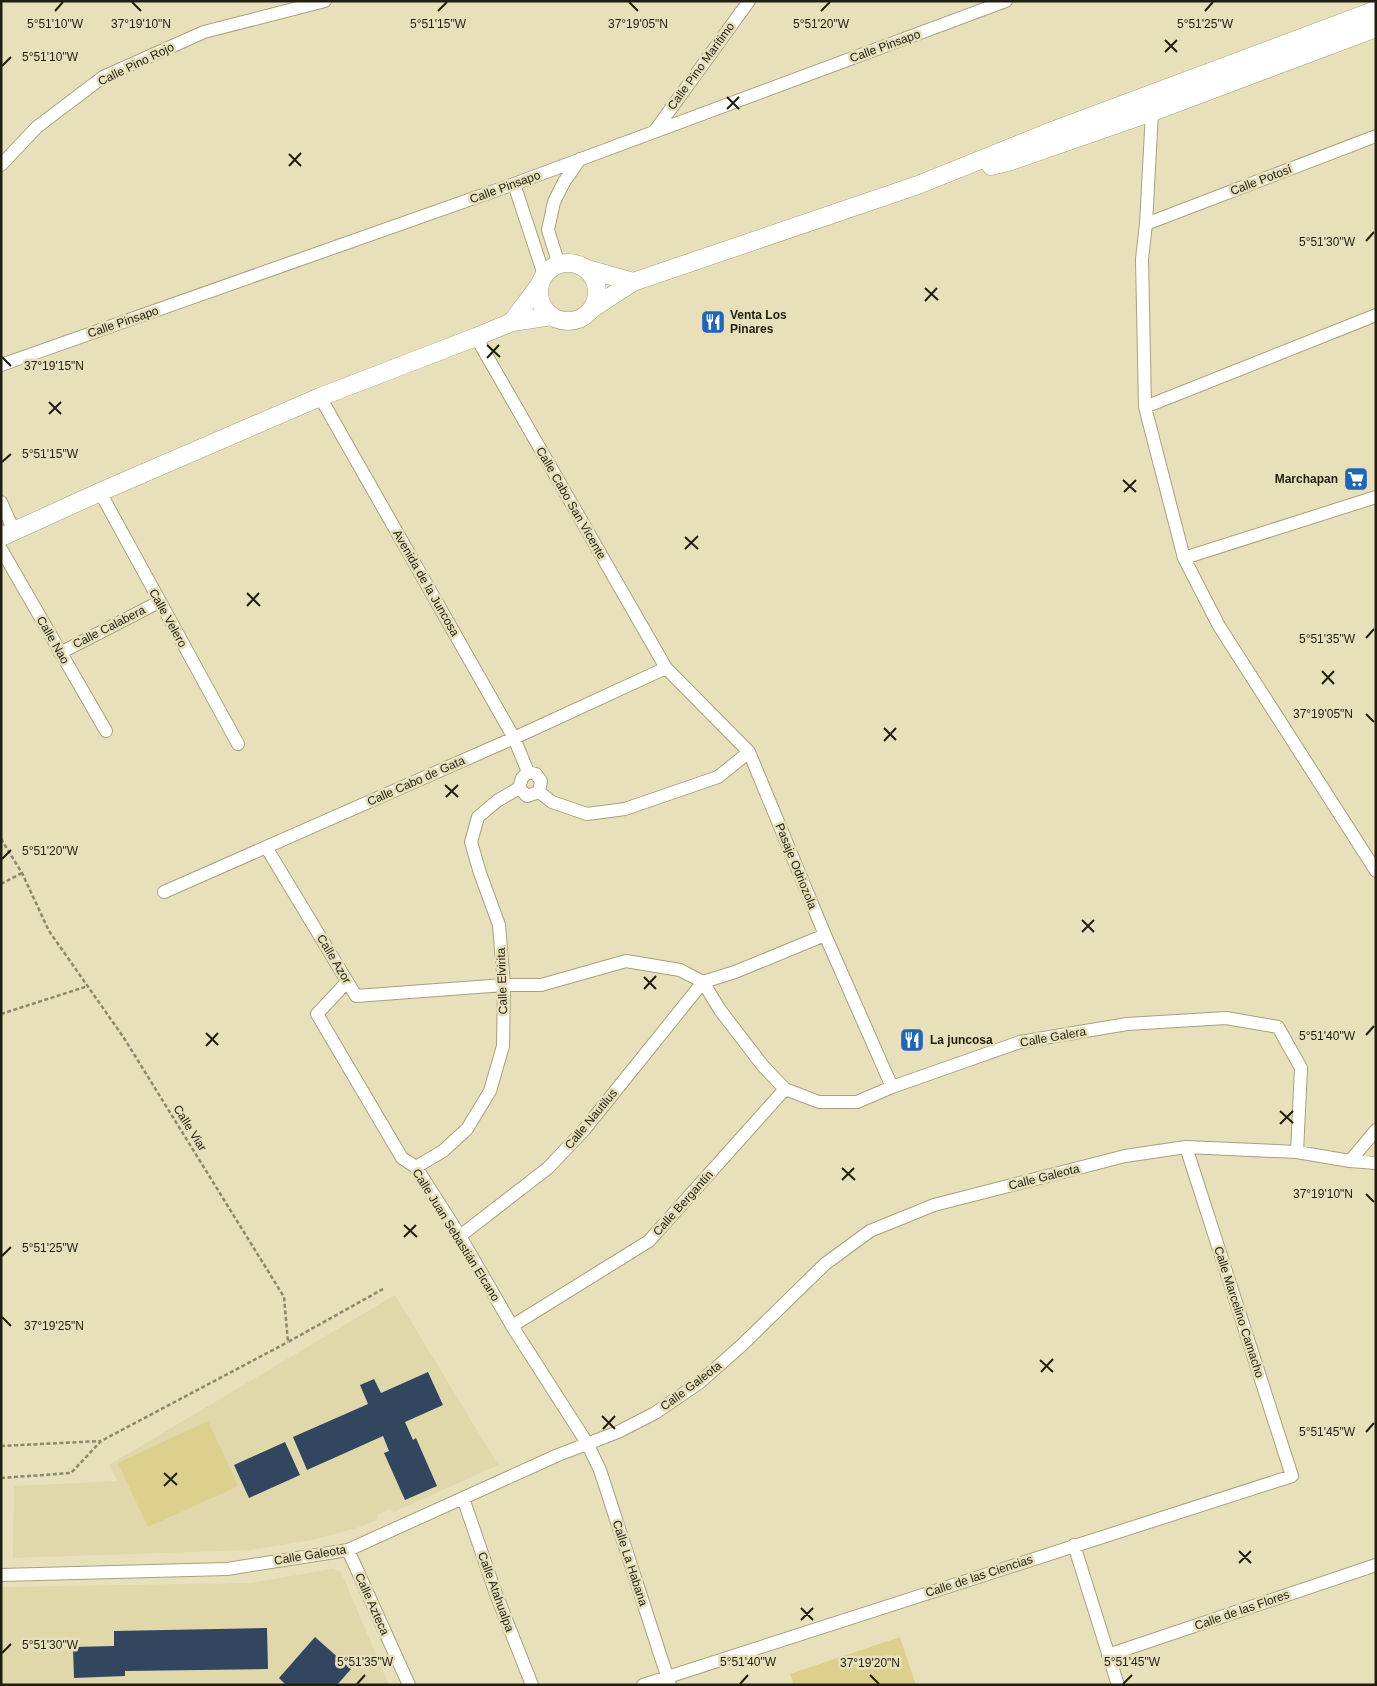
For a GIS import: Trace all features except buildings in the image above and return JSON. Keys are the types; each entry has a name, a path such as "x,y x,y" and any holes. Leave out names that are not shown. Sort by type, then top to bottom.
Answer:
{"street":[{"name":"Calle Pino Rojo","path":"1,165 37,127 103,77 204,32 325,1"},
{"name":"Calle Pino Marítimo","path":"654,132 749,1"},
{"name":"Calle Pinsapo","path":"1,365 514,184 1006,1"},
{"path":"514,184 542,280 539,295 541,303 547,312 561,320 579,319 633,282 918,186 1047,133 1376,10"},
{"path":"1245,60 1349,30 1376,19"},
{"path":"918,186 1012,161 1257,74 1376,28"},
{"path":"1257,74 1376,36"},
{"path":"1152,112 1146,224 1142,258 1145,407 1184,558 1219,626 1376,871"},
{"name":"Calle Potosí","path":"1146,224 1376,136"},
{"path":"558,265 548,230 554,202 564,182 580,159"},
{"path":"512,322 553,267 568,263 578,264 594,277 598,290 593,308"},
{"path":"587,270 633,282"},
{"path":"1145,407 1376,315"},
{"path":"2,508 8,534 320,397 476,338 512,322 552,316"},
{"name":"Calle Cabo San Vicente","path":"476,338 666,668"},
{"name":"Avenida de la Juncosa","path":"320,397 514,738 528,772"},
{"name":"Calle Velero","path":"100,492 238,744"},
{"path":"1184,558 1376,497"},
{"name":"Calle Nao","path":"1,549 106,732"},
{"name":"Calle Calabera","path":"60,653 159,602"},
{"name":"Calle Cabo de Gata","path":"164,892 514,738 666,668"},
{"name":"Pasaje Odriozola","path":"666,668 749,752 824,935 892,1087"},
{"path":"539,792 552,802 588,814 625,809 718,777 749,752"},
{"path":"528,772 536,774 542,781 539,792 527,796 519,788 522,778 528,772"},
{"name":"Calle Elvirita","path":"416,1167 444,1151 467,1129 490,1090 503,1046 504,985 499,925 480,874 471,842 478,817 497,801 519,788"},
{"name":"Calle Azor","path":"266,848 356,996 504,985"},
{"path":"504,985 541,985 626,961 680,970 703,982 735,972 824,935"},
{"name":"Calle Juan Sebastián Elcano","path":"347,982 317,1014 402,1158 416,1167 460,1236 512,1326 588,1443"},
{"name":"Calle Galera","path":"703,982 720,1010 763,1066 785,1089 819,1102 857,1102 892,1087 1020,1042 1127,1024 1226,1018 1278,1027 1301,1068 1297,1152"},
{"name":"Calle Nautilus","path":"460,1236 548,1168 584,1130 703,982"},
{"name":"Calle Bergantín","path":"512,1326 649,1241 785,1089"},
{"path":"1350,1161 1376,1130"},
{"name":"Calle Galeota","path":"1,1575 227,1569 348,1550 558,1455 618,1432 655,1413 699,1383 742,1345 825,1264 870,1231 934,1205 1125,1156 1186,1147 1297,1152 1350,1161 1376,1163"},
{"name":"Calle Marcelino Camacho","path":"1186,1147 1292,1476"},
{"name":"Calle La Habana","path":"588,1443 600,1470 668,1680"},
{"name":"Calle de las Ciencias","path":"643,1685 668,1680 1074,1545 1292,1476"},
{"name":"Calle Atahualpa","path":"463,1498 496,1594 532,1685"},
{"path":"1074,1545 1118,1685"},
{"name":"Calle Azteca","path":"348,1550 409,1685"},
{"name":"Calle de las Flores","path":"1108,1655 1376,1565"}],"path":[{"name":"Calle Viar","path":"1,839 22,873 50,932 124,1038 284,1297 288,1342"},
{"path":"1,884 22,873"},
{"path":"1,1014 88,986"},
{"path":"1,1478 71,1473 101,1441 288,1342 383,1289"},
{"path":"1,1446 101,1441"}],"shaded area":[{"path":"395,1295 498,1465 394,1512 390,1509 378,1514 377,1520 360,1527 312,1540 250,1550 13,1558 14,1486 118,1481 109,1465"},
{"path":"208,1421 238,1486 148,1527 118,1463"},
{"path":"332,1569 341,1572 389,1685 1,1685 1,1587 251,1583"},
{"path":"900,1637 916,1685 794,1685 790,1674"}],"place":[{"name":"Venta Los Pinares","path":"713,322"},
{"name":"Marchapan","path":"1356,479"},
{"name":"La juncosa","path":"912,1040"}]}
